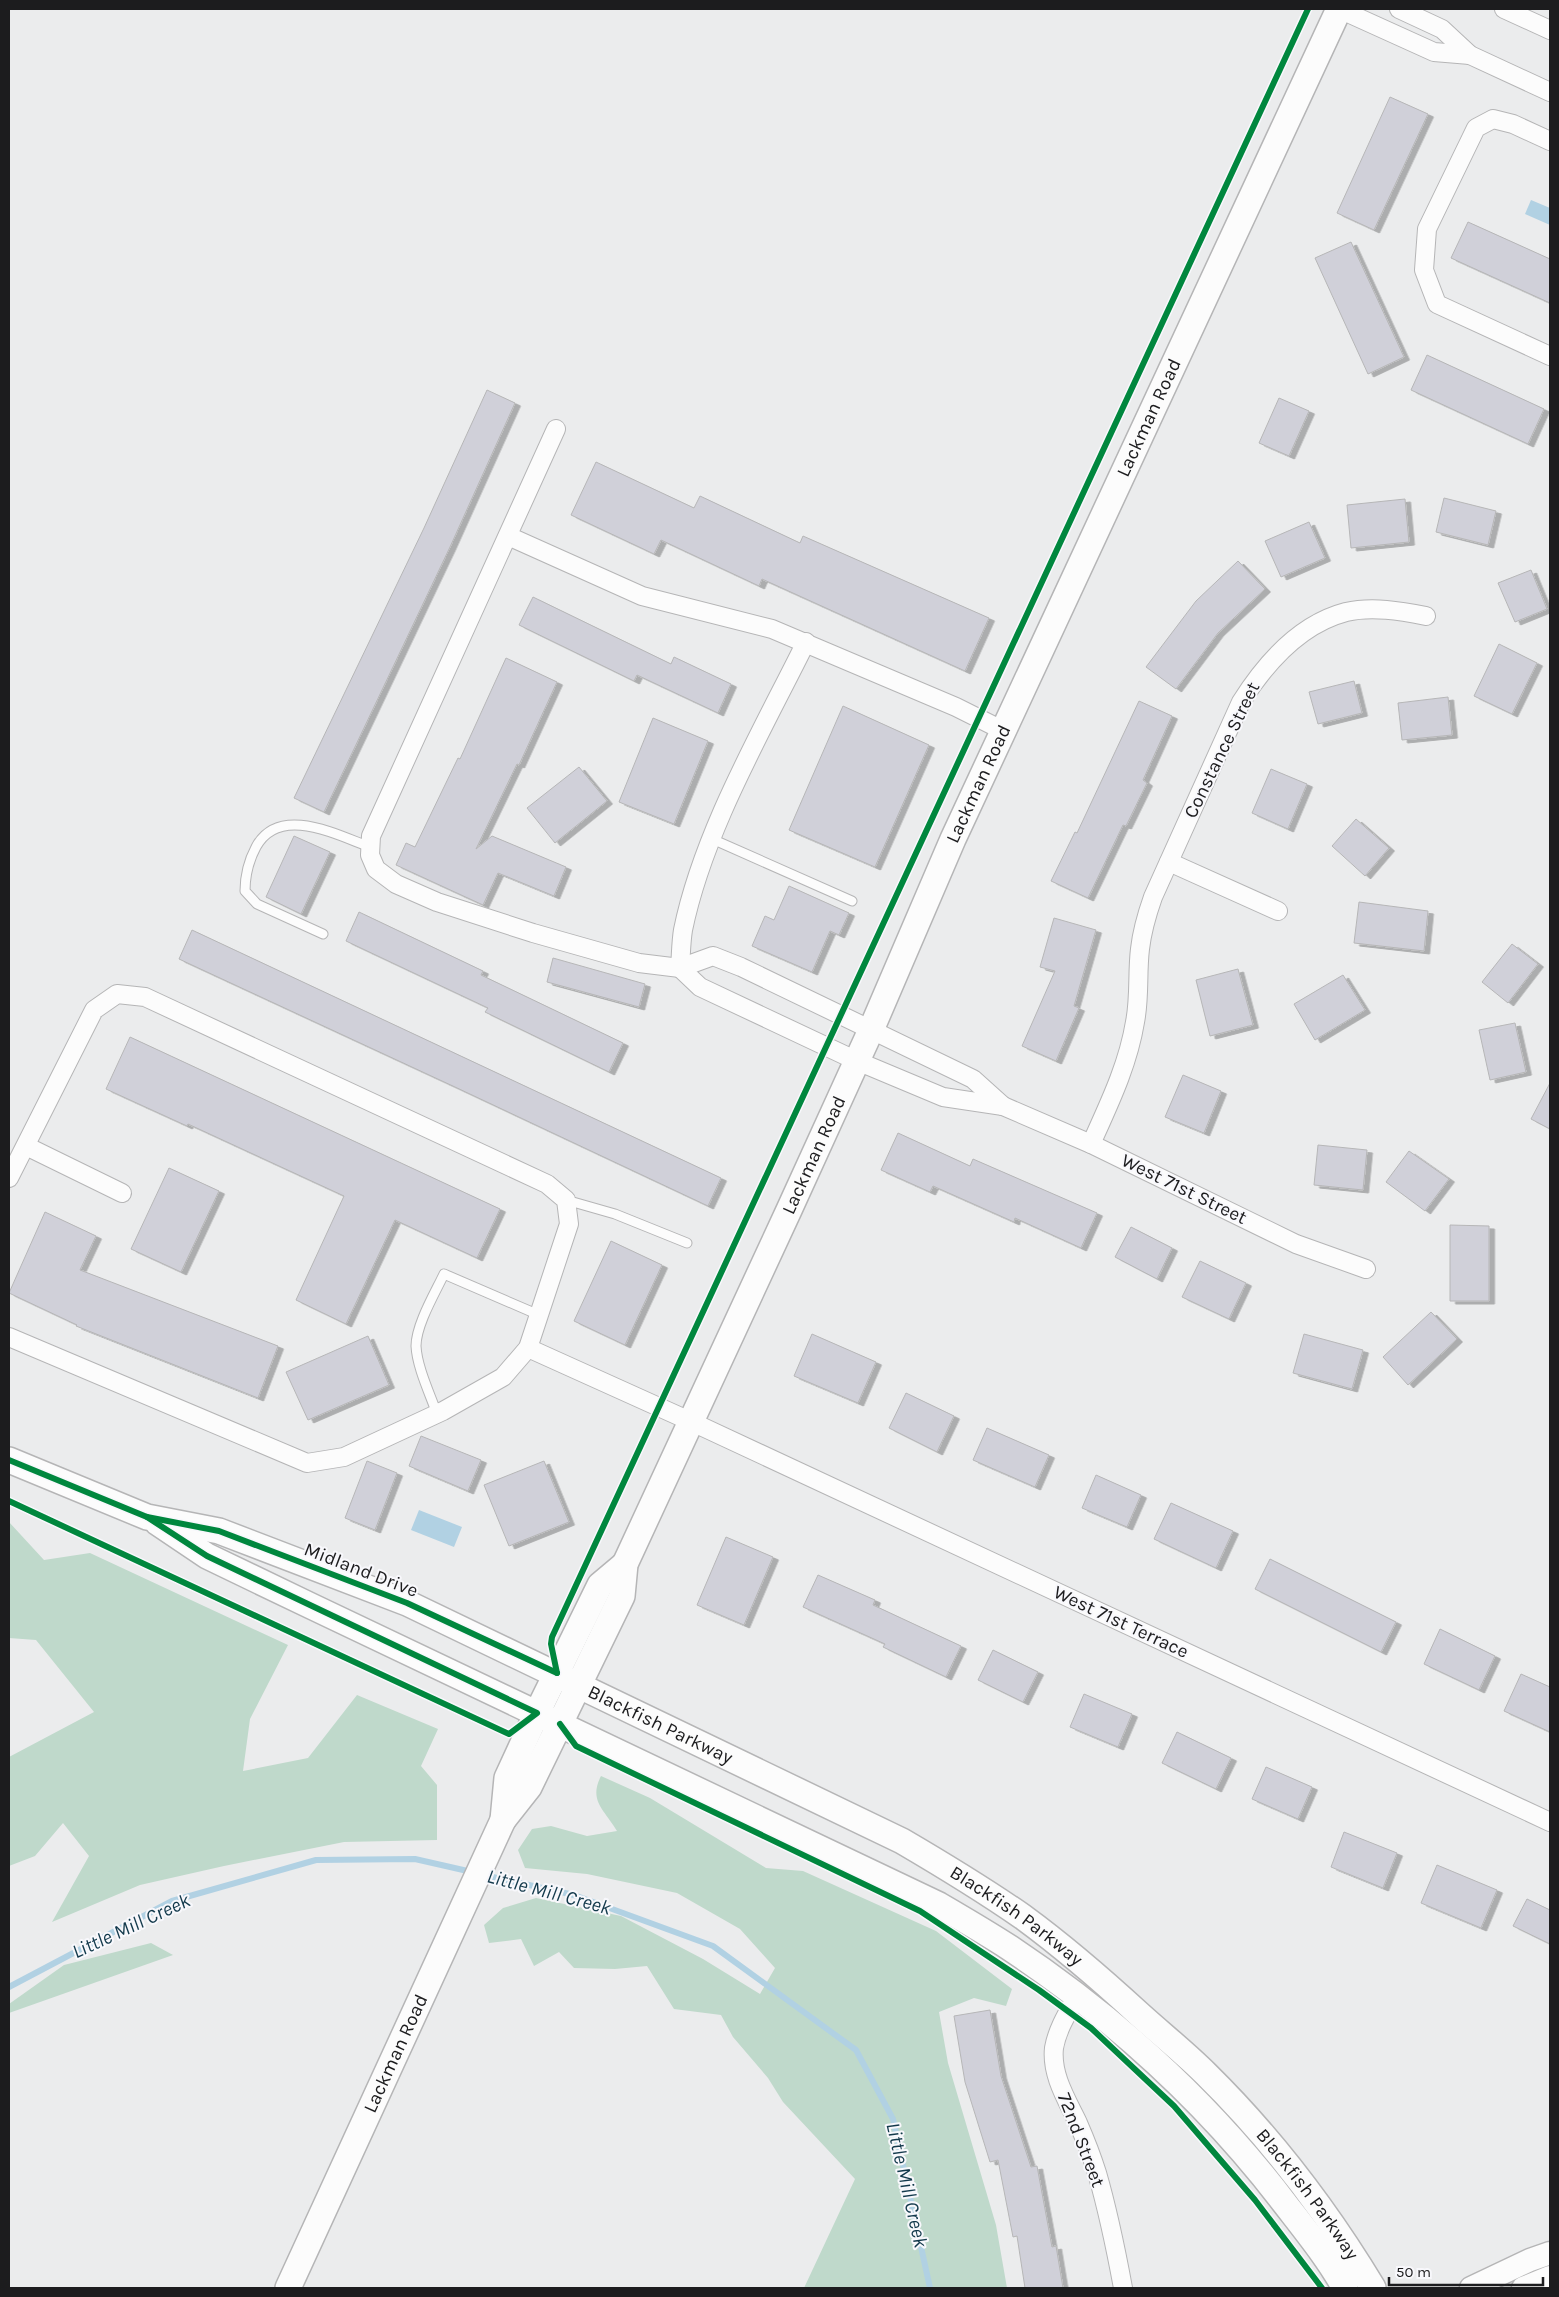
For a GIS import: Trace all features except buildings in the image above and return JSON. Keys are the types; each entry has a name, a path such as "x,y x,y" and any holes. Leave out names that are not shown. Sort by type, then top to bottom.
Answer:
{"main road":[{"name":"Lackman Road","path":"288,2288 503,1820 529,1787 622,1596 625,1564 857,1061 953,839 1339,9"},
{"name":"Midland Drive","path":"9,1460 147,1517 207,1556 537,1713"},
{"name":"Midland Drive","path":"147,1517 219,1531 407,1603 557,1673"},
{"name":"Lackman Road","path":"503,1820 508,1778 537,1713 600,1585 625,1564"},
{"name":"Blackfish Parkway","path":"557,1673 902,1841 1023,1918 1082,1962 1206,2075 1255,2128 1313,2199 1354,2257 1373,2288"},
{"name":"Blackfish Parkway","path":"537,1713 939,1905 1010,1948 1077,1996 1142,2051 1200,2105 1254,2162 1327,2258 1345,2288"}],"street":[{"path":"1339,9 1434,52 1470,55"},
{"path":"1399,9 1442,29 1470,55 1550,92"},
{"path":"1504,9 1550,30"},
{"path":"1550,141 1513,124 1493,119 1476,128 1427,229 1424,270 1437,304 1550,356"},
{"path":"556,429 371,836 370,855 376,869 396,884 438,902 533,933 639,963 680,968 683,930 696,884 723,809 806,642"},
{"path":"508,536 642,596 772,629 806,642 1004,731"},
{"name":"Constance Street","path":"1091,1144 1121,1077 1135,1022 1144,922 1241,702 1257,677 1294,638 1320,623 1347,612 1372,610 1400,611 1426,616"},
{"path":"1169,862 1278,911"},
{"name":"West 71st Street","path":"1003,1106 973,1079 741,967 713,956 680,968 700,986 857,1061 943,1097 1003,1106 1091,1144 1296,1244 1366,1269"},
{"path":"9,1178 94,1010 117,994 145,998 547,1184 566,1200 569,1224 528,1348 503,1377 437,1414 344,1457 308,1463 9,1337"},
{"path":"26,1146 122,1193"},
{"name":"West 71st Terrace","path":"528,1348 692,1422 1550,1822"},
{"name":"72nd Street","path":"1077,1996 1057,2036 1054,2048 1054,2063 1057,2077 1097,2173 1117,2251 1123,2288"},
{"path":"1471,2288 1530,2260 1550,2254"},
{"path":"1523,2288 1550,2277"}],"lane":[{"path":"323,934 257,904 245,891 245,876 249,860 259,840 275,827 294,824 320,829 370,847"},
{"path":"712,839 852,901"},
{"path":"566,1200 615,1214 687,1244"},
{"path":"437,1414 417,1357 416,1345 418,1332 444,1274 539,1316"}],"green space":[{"path":"9,1522 44,1560 90,1553 288,1645 250,1719 243,1771 308,1758 357,1695 438,1729 421,1766 437,1785 437,1840 344,1842 224,1866 140,1885 52,1922 89,1856 63,1823 35,1856 9,1866 9,1757 94,1712 36,1640 9,1638"},
{"path":"601,1776 650,1798 766,1868 803,1871 936,1931 1012,1989 1006,2006 974,1998 939,2012 948,2063 996,2225 1007,2288 804,2288 855,2179 783,2102 768,2078 733,2037 721,2015 674,2009 647,1966 615,1969 574,1968 559,1952 534,1966 521,1939 489,1943 484,1925 503,1908 536,1898 621,1916 703,1959 760,1994 775,1968 740,1929 677,1893 587,1874 525,1868 518,1850 532,1829 551,1826 587,1836 617,1831 597,1799 597,1785"},
{"path":"151,1943 173,1955 9,2013 9,2004 64,1965"}],"water":[{"path":"1531,200 1550,208 1550,225 1525,214"},
{"path":"419,1510 462,1527 454,1547 411,1530"}],"waterway":[{"name":"Little Mill Creek","path":"9,1987 172,1901 316,1860 415,1859 472,1872"},
{"name":"Little Mill Creek","path":"484,1875 574,1895 713,1946 856,2050 893,2119 930,2288"}],"cycle path":[{"path":"557,1673 551,1644 552,1637 1308,9"},
{"path":"9,1460 147,1517 219,1531 407,1603 557,1673"},
{"path":"9,1501 509,1734 537,1713 207,1556 147,1517"},
{"path":"560,1724 576,1746 920,1911 1039,1990 1091,2028 1174,2106 1255,2200 1322,2288"}]}
